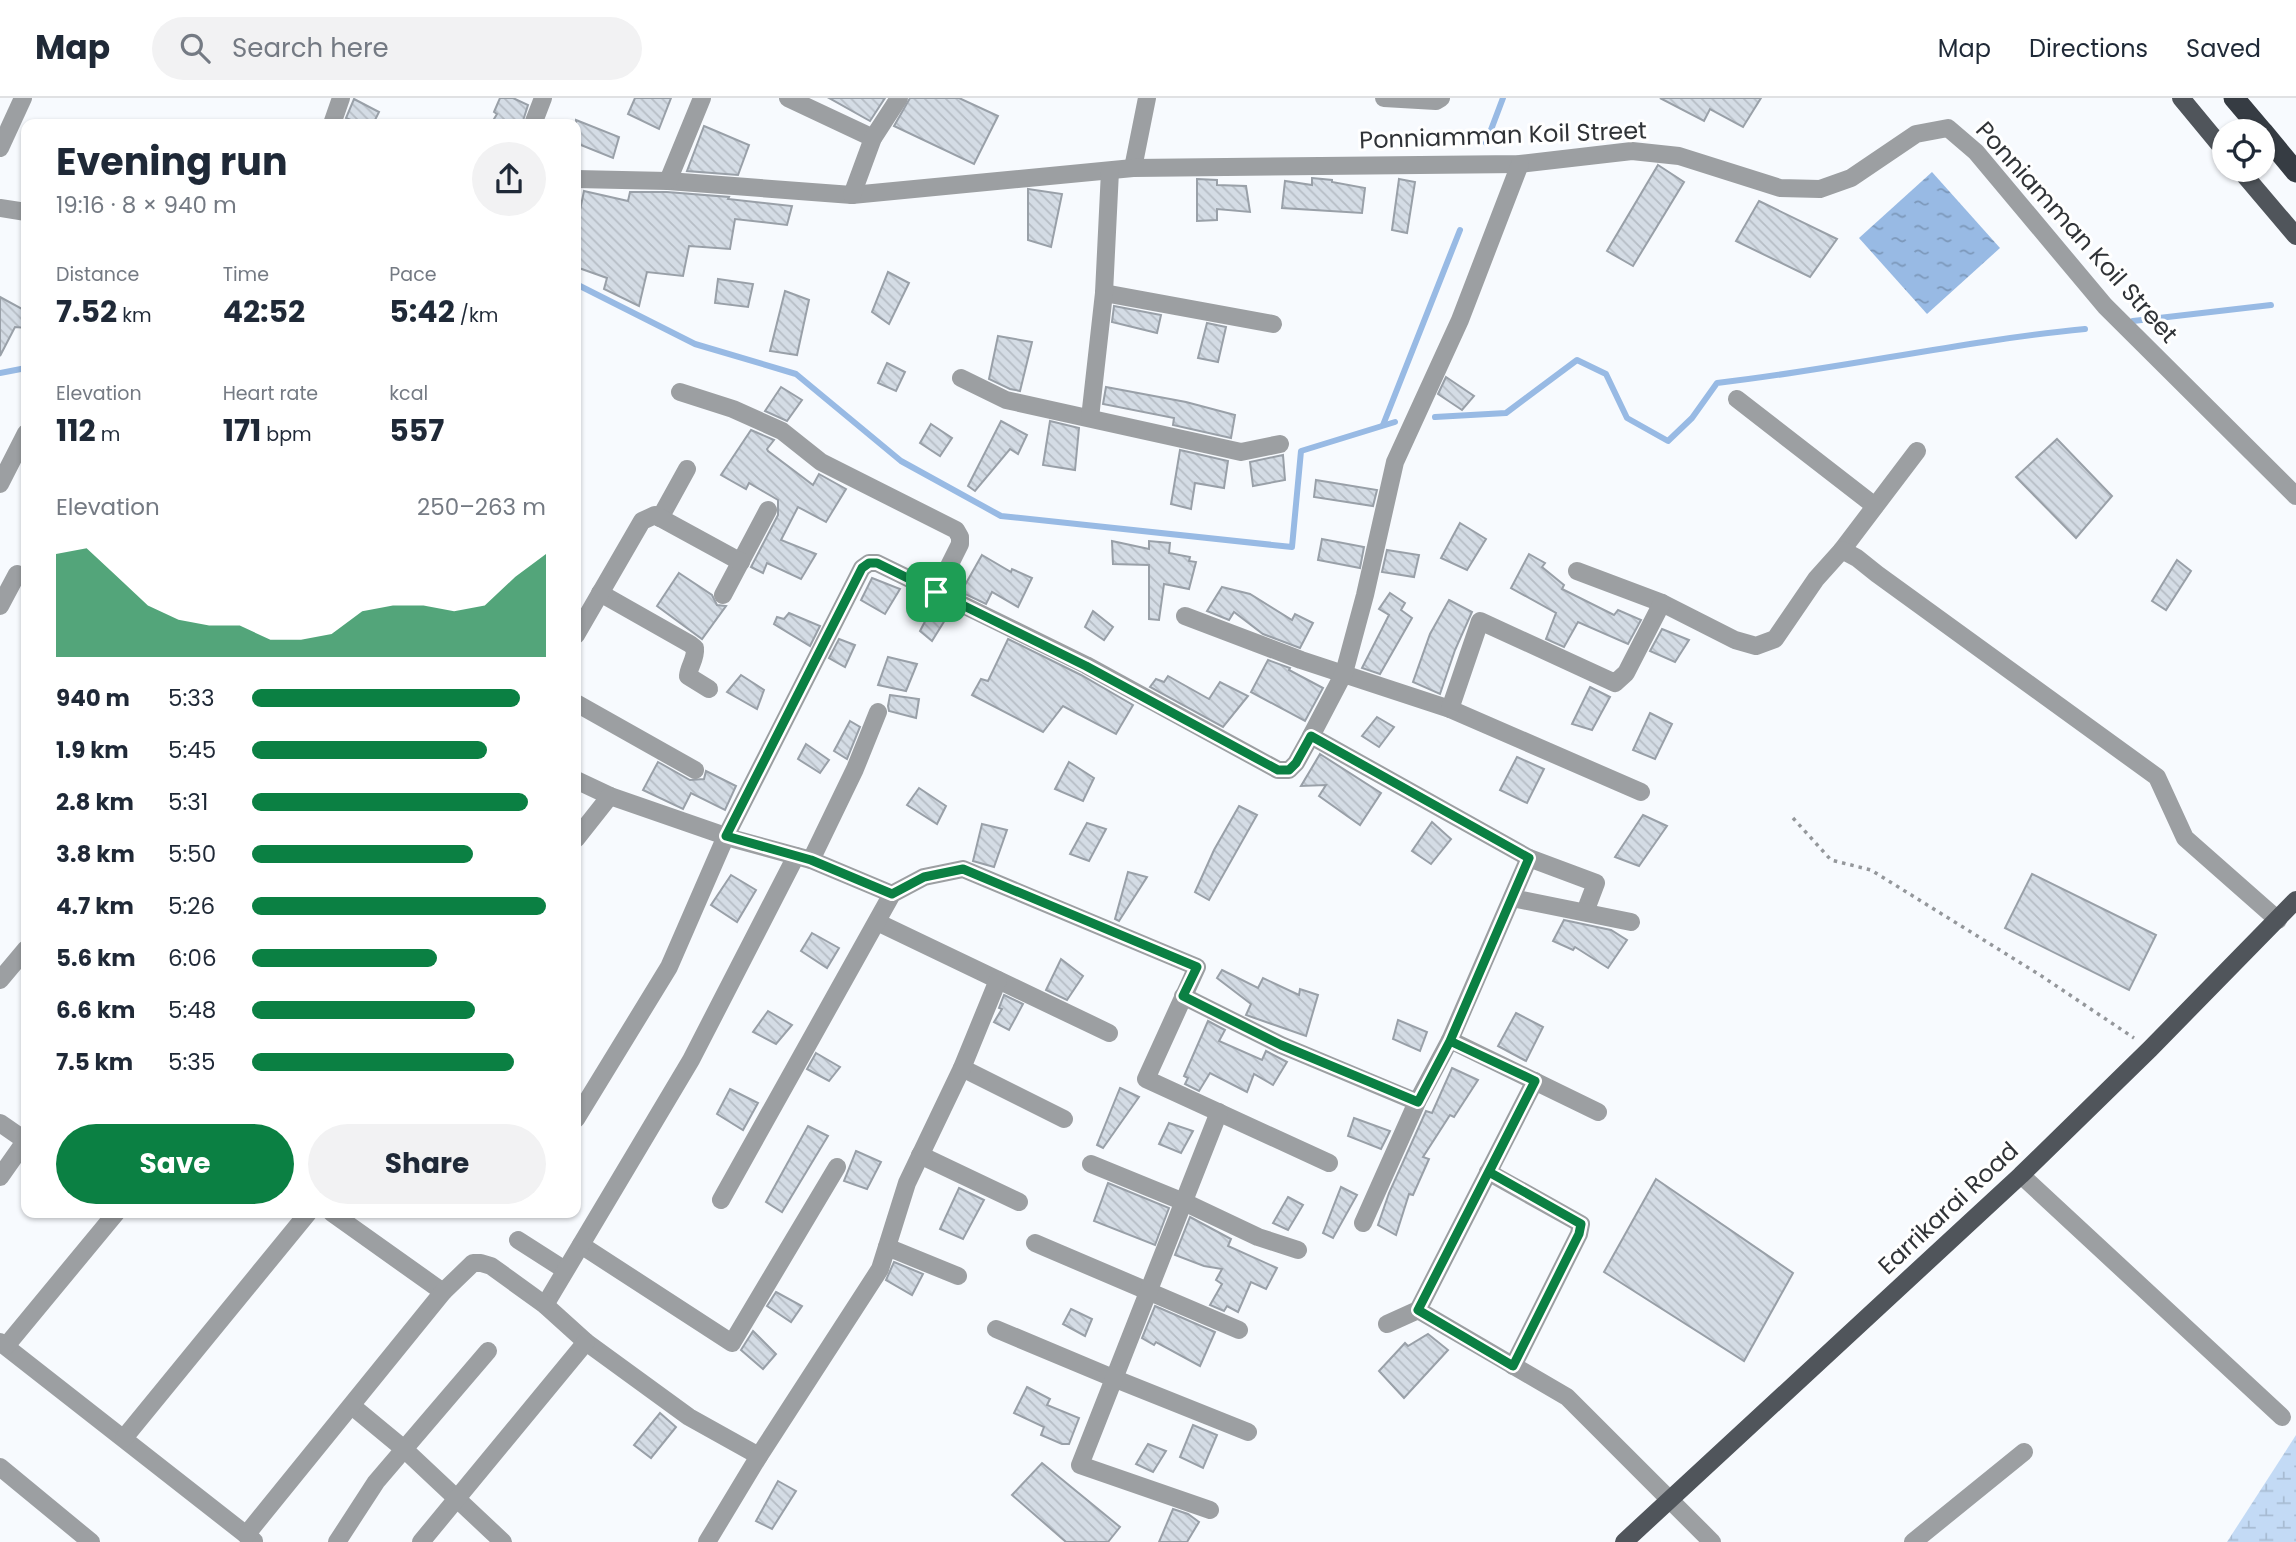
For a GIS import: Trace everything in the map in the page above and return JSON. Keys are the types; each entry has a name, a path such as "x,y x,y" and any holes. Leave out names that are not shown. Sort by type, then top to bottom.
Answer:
{"highway":[{"path":"2234,98 2251,119"},
{"path":"2275,147 2296,172"}],"main road":[{"path":"2181,98 2212,135"},
{"path":"2251,182 2296,236"},
{"name":"Earrikarai Road","path":"1624,1542 2021,1175 2150,1049 2296,900"}],"street":[{"path":"0,148 23,98"},
{"path":"333,119 341,98"},
{"path":"535,119 543,98"},
{"path":"668,181 702,98"},
{"path":"788,98 873,138"},
{"path":"852,195 873,138 899,98"},
{"path":"1133,168 1147,98"},
{"path":"1384,98 1436,102 1441,98"},
{"name":"Ponniamman Koil Street","path":"581,179 668,181 852,195 1133,168 1520,164 1632,151 1679,156 1780,188 1820,189 1850,178 1916,134 1948,128 1976,152 2105,306 2296,496"},
{"path":"581,1111 669,967 726,836 862,568 869,563 877,563 1086,666 1278,770 1289,770 1296,763 1344,673 1395,462 1460,320 1520,164"},
{"path":"1090,418 1104,293 1110,171"},
{"path":"0,208 21,211"},
{"path":"1104,293 1273,324"},
{"path":"961,378 1006,400 1241,452 1280,444"},
{"path":"680,392 733,409 782,431 821,462 956,530 960,544 936,592"},
{"path":"1737,399 1875,506"},
{"path":"0,484 21,443"},
{"path":"1577,571 1662,603 1735,640 1756,646 1775,639 1816,579 1842,550 1917,451"},
{"path":"660,518 687,469"},
{"path":"723,595 768,510"},
{"path":"581,626 642,521 655,515 741,562"},
{"path":"1842,550 1857,558 2157,777 2185,838 2278,920"},
{"path":"0,568 21,576"},
{"path":"0,606 21,577"},
{"path":"600,593 695,648 695,657 688,676 709,690"},
{"path":"1450,709 1480,621 1615,683 1626,673 1662,603"},
{"path":"1185,616 1301,660 1450,709 1641,792"},
{"path":"581,705 695,770"},
{"path":"545,1305 691,1060 855,769 878,712"},
{"path":"1311,736 1529,858 1596,883 1585,912"},
{"path":"581,782 610,796 726,836 804,858 892,894"},
{"path":"581,833 610,796"},
{"path":"1363,1223 1418,1102 1450,1041 1529,858"},
{"path":"721,1200 892,894 924,877 963,869 1197,967 1146,1079 1329,1163"},
{"path":"1512,898 1631,922"},
{"path":"877,922 1110,1033"},
{"path":"0,980 21,955"},
{"path":"707,1542 759,1456 880,1269 908,1183 962,1068 998,980"},
{"path":"1183,996 1281,1045 1418,1102"},
{"path":"1450,1041 1598,1112"},
{"path":"962,1068 1064,1119"},
{"path":"1387,1324 1418,1310 1535,1081"},
{"path":"1210,1510 1080,1465 1112,1378 1219,1112"},
{"path":"0,1123 21,1137"},
{"path":"0,1177 21,1147"},
{"path":"920,1155 1019,1202"},
{"path":"1091,1164 1184,1202 1258,1237 1298,1250"},
{"path":"581,1245 732,1343 837,1167"},
{"path":"1489,1172 1581,1224 1579,1234 1513,1366"},
{"path":"2021,1175 2282,1418"},
{"path":"112,1218 3,1344 251,1538 443,1292 473,1263 491,1266 545,1305 586,1342 688,1417 759,1456"},
{"path":"124,1438 304,1218"},
{"path":"339,1218 443,1292"},
{"path":"519,1240 565,1270"},
{"path":"1035,1243 1239,1329"},
{"path":"887,1247 958,1276"},
{"path":"1418,1310 1567,1397 1667,1500 1712,1542"},
{"path":"996,1329 1248,1432"},
{"path":"421,1542 586,1342"},
{"path":"337,1542 376,1482 488,1350"},
{"path":"352,1406 404,1450 503,1542"},
{"path":"1913,1542 2024,1452"},
{"path":"0,1467 91,1542"}],"path":[{"path":"1793,818 1831,860 1871,870 2039,975 2150,1049"}],"green space":[{"path":"2296,1435 2296,1542 2227,1542"}],"water":[{"path":"1932,172 2000,248 1927,314 1859,238"}],"building":[{"path":"500,98 513,98 528,105 524,119 494,119 497,114 494,112"},
{"path":"635,98 671,98 659,129 628,114"},
{"path":"829,98 885,98 870,121"},
{"path":"910,98 959,98 998,116 974,164 894,126"},
{"path":"1660,98 1761,98 1743,127 1710,109 1704,121"},
{"path":"354,99 379,112 376,119 346,118"},
{"path":"581,122 619,137 613,158 581,145"},
{"path":"704,126 749,145 738,175 687,171"},
{"path":"1658,165 1684,182 1633,266 1607,251"},
{"path":"1312,178 1365,188 1362,213 1282,208 1285,181 1312,185"},
{"path":"1197,179 1217,180 1217,185 1246,186 1250,212 1217,209 1217,220 1197,221"},
{"path":"1399,179 1415,182 1407,233 1392,230"},
{"path":"1028,189 1062,194 1051,247 1028,240"},
{"path":"584,191 628,201 630,192 667,192 792,206 787,225 735,219 730,249 689,246 683,276 647,272 639,306 604,289 607,278 581,269 581,205"},
{"path":"1759,201 1837,239 1810,277 1736,241"},
{"path":"888,272 909,283 889,324 872,312"},
{"path":"718,279 753,284 748,307 715,303"},
{"path":"785,291 809,300 797,355 770,351"},
{"path":"0,297 21,308 21,328 15,327 0,356"},
{"path":"1114,306 1161,315 1157,333 1112,322"},
{"path":"1207,323 1226,327 1218,362 1198,358"},
{"path":"998,336 1032,342 1020,391 989,379"},
{"path":"887,363 905,372 896,391 878,383"},
{"path":"1446,377 1474,396 1462,410 1438,394"},
{"path":"781,387 802,400 787,421 765,411"},
{"path":"1106,387 1186,402 1235,415 1231,438 1173,425 1174,418 1103,404"},
{"path":"1001,421 1027,435 1018,454 1010,449 975,491 968,486"},
{"path":"1050,421 1079,428 1075,470 1043,465"},
{"path":"931,424 952,438 940,456 920,443"},
{"path":"751,430 774,440 768,451 813,485 819,474 846,489 826,522 798,507 781,540 816,554 801,579 767,563 763,573 751,567 778,515 778,500 749,483 746,489 721,475"},
{"path":"2057,439 2112,496 2076,538 2016,477"},
{"path":"1180,450 1228,461 1224,488 1195,483 1191,509 1171,504"},
{"path":"1283,455 1285,480 1253,486 1250,462"},
{"path":"1316,480 1377,490 1373,506 1314,497"},
{"path":"1460,523 1486,539 1467,570 1441,558"},
{"path":"1322,539 1364,547 1360,568 1318,560"},
{"path":"1112,541 1149,549 1149,541 1170,543 1169,553 1190,557 1189,561 1196,562 1189,589 1164,584 1159,620 1149,619 1149,565 1113,564"},
{"path":"1387,550 1419,555 1414,577 1382,572"},
{"path":"1529,554 1545,563 1542,567 1564,585 1562,589 1614,615 1618,610 1641,620 1628,644 1578,622 1564,647 1546,639 1556,613 1511,588"},
{"path":"982,555 1011,572 1012,569 1032,578 1018,607 992,592 986,604 961,592"},
{"path":"2177,560 2191,571 2166,610 2152,601"},
{"path":"679,573 712,595 717,605 726,606 702,639 657,606"},
{"path":"872,578 900,589 885,614 861,600"},
{"path":"1222,587 1250,594 1292,620 1295,614 1313,623 1300,648 1263,634 1234,612 1229,620 1207,611"},
{"path":"1390,593 1405,603 1401,610 1412,618 1380,674 1362,668 1389,615 1379,609"},
{"path":"1449,600 1472,612 1440,694 1413,682 1430,634"},
{"path":"934,604 950,612 932,641 920,631"},
{"path":"1093,611 1113,627 1104,640 1085,627"},
{"path":"789,613 820,626 810,646 774,624 777,617 784,619"},
{"path":"1662,629 1689,640 1675,662 1650,651"},
{"path":"839,639 855,645 845,667 829,658"},
{"path":"1008,639 1081,675 1133,705 1116,734 1063,706 1043,732 972,695 981,679 988,681"},
{"path":"888,657 917,664 906,691 878,685"},
{"path":"1268,660 1290,668 1289,670 1323,688 1305,721 1251,692"},
{"path":"741,675 764,690 757,709 727,692"},
{"path":"1168,676 1209,699 1220,682 1248,696 1223,727 1150,687 1156,679 1164,682"},
{"path":"1590,687 1610,697 1592,730 1572,724"},
{"path":"890,695 919,699 916,718 889,711"},
{"path":"1650,713 1672,724 1655,759 1633,750"},
{"path":"1377,717 1394,727 1379,747 1362,736"},
{"path":"850,721 860,727 847,759 834,751"},
{"path":"806,744 829,760 820,773 798,759"},
{"path":"1320,754 1381,793 1360,825 1319,796 1326,785 1301,786"},
{"path":"1517,757 1544,769 1527,803 1500,790"},
{"path":"658,762 690,780 704,779 706,771 736,786 725,810 691,793 683,809 643,790"},
{"path":"1069,762 1094,778 1083,801 1055,789"},
{"path":"919,788 946,806 937,824 907,805"},
{"path":"1239,806 1257,815 1209,900 1195,892 1214,850"},
{"path":"1643,815 1667,826 1639,866 1615,857"},
{"path":"1432,822 1451,839 1431,864 1412,851"},
{"path":"1087,823 1106,829 1089,861 1070,854"},
{"path":"982,824 1007,830 994,867 973,861"},
{"path":"1128,872 1147,877 1119,921 1115,919"},
{"path":"2032,874 2156,935 2129,990 2005,928"},
{"path":"731,875 756,890 737,922 711,905"},
{"path":"1564,920 1611,930 1627,940 1608,968 1575,947 1573,950 1553,941"},
{"path":"812,933 839,948 827,968 801,951"},
{"path":"1061,959 1083,976 1067,1000 1046,990"},
{"path":"1222,970 1258,988 1263,978 1299,995 1300,989 1318,995 1306,1036 1246,1015 1251,1004 1217,978"},
{"path":"1004,995 1023,1004 1009,1030 994,1022 1002,1009 999,1008"},
{"path":"768,1011 792,1025 776,1044 753,1032"},
{"path":"1516,1013 1543,1027 1526,1061 1498,1046"},
{"path":"1398,1020 1427,1032 1420,1051 1393,1039"},
{"path":"1208,1021 1225,1030 1219,1041 1262,1060 1266,1051 1287,1062 1273,1085 1254,1074 1247,1092 1210,1073 1199,1091 1185,1084 1188,1078 1184,1076"},
{"path":"816,1053 840,1067 829,1081 807,1069"},
{"path":"1452,1068 1478,1080 1454,1117 1450,1115 1423,1157 1429,1159 1413,1195 1409,1194 1396,1235 1378,1225 1389,1193 1426,1111 1432,1113"},
{"path":"1120,1088 1139,1097 1103,1148 1097,1145"},
{"path":"730,1089 758,1103 743,1130 717,1114"},
{"path":"1354,1118 1390,1131 1381,1149 1348,1136"},
{"path":"1169,1123 1193,1131 1181,1153 1159,1144"},
{"path":"808,1126 828,1136 782,1212 766,1202"},
{"path":"856,1151 881,1162 867,1189 844,1181"},
{"path":"1656,1179 1793,1273 1744,1361 1604,1272"},
{"path":"1108,1183 1169,1208 1155,1245 1094,1221"},
{"path":"1341,1187 1357,1195 1333,1238 1323,1233"},
{"path":"959,1188 984,1200 963,1239 940,1229"},
{"path":"1288,1197 1303,1205 1288,1230 1273,1223"},
{"path":"1190,1217 1231,1239 1228,1246 1277,1268 1266,1289 1251,1282 1238,1312 1227,1306 1224,1311 1210,1305 1222,1284 1216,1280 1222,1269 1204,1266 1175,1255"},
{"path":"894,1262 923,1274 912,1295 886,1280"},
{"path":"776,1292 802,1306 791,1322 767,1306"},
{"path":"1155,1306 1215,1332 1200,1366 1156,1342 1154,1345 1142,1338"},
{"path":"1071,1309 1092,1319 1085,1336 1063,1324"},
{"path":"753,1331 776,1354 763,1369 741,1350"},
{"path":"1428,1334 1448,1350 1404,1398 1379,1371 1405,1343 1408,1346"},
{"path":"1027,1387 1050,1399 1047,1405 1079,1418 1069,1444 1062,1444 1041,1435 1044,1427 1014,1413"},
{"path":"660,1413 676,1427 651,1458 634,1445"},
{"path":"1193,1425 1217,1435 1203,1468 1180,1457"},
{"path":"1148,1444 1166,1451 1153,1472 1136,1464"},
{"path":"1042,1463 1120,1527 1108,1542 1066,1542 1012,1495"},
{"path":"778,1481 796,1491 772,1529 756,1521"},
{"path":"1173,1509 1188,1514 1199,1522 1187,1542 1159,1542"}],"waterway":[{"path":"1486,143 1503,98"},
{"path":"1383,425 1460,230"},
{"path":"581,287 695,344 796,374 901,461 1001,516 1292,547 1301,451 1395,422"},
{"path":"2133,321 2271,305"},
{"path":"1435,417 1506,413 1577,360 1606,374 1627,418 1668,441 1692,418 1717,383 2085,329"},
{"path":"0,373 21,369"}],"route":[{"path":"936,592 877,563 869,563 862,568 726,836 811,860 892,894 924,877 963,869 1197,967 1183,996 1281,1045 1418,1102 1450,1041 1535,1081 1489,1172 1581,1224 1579,1234 1513,1366 1418,1310 1535,1081 1450,1041 1529,858 1311,736 1296,763 1289,770 1278,770 1086,666 936,592"}]}
